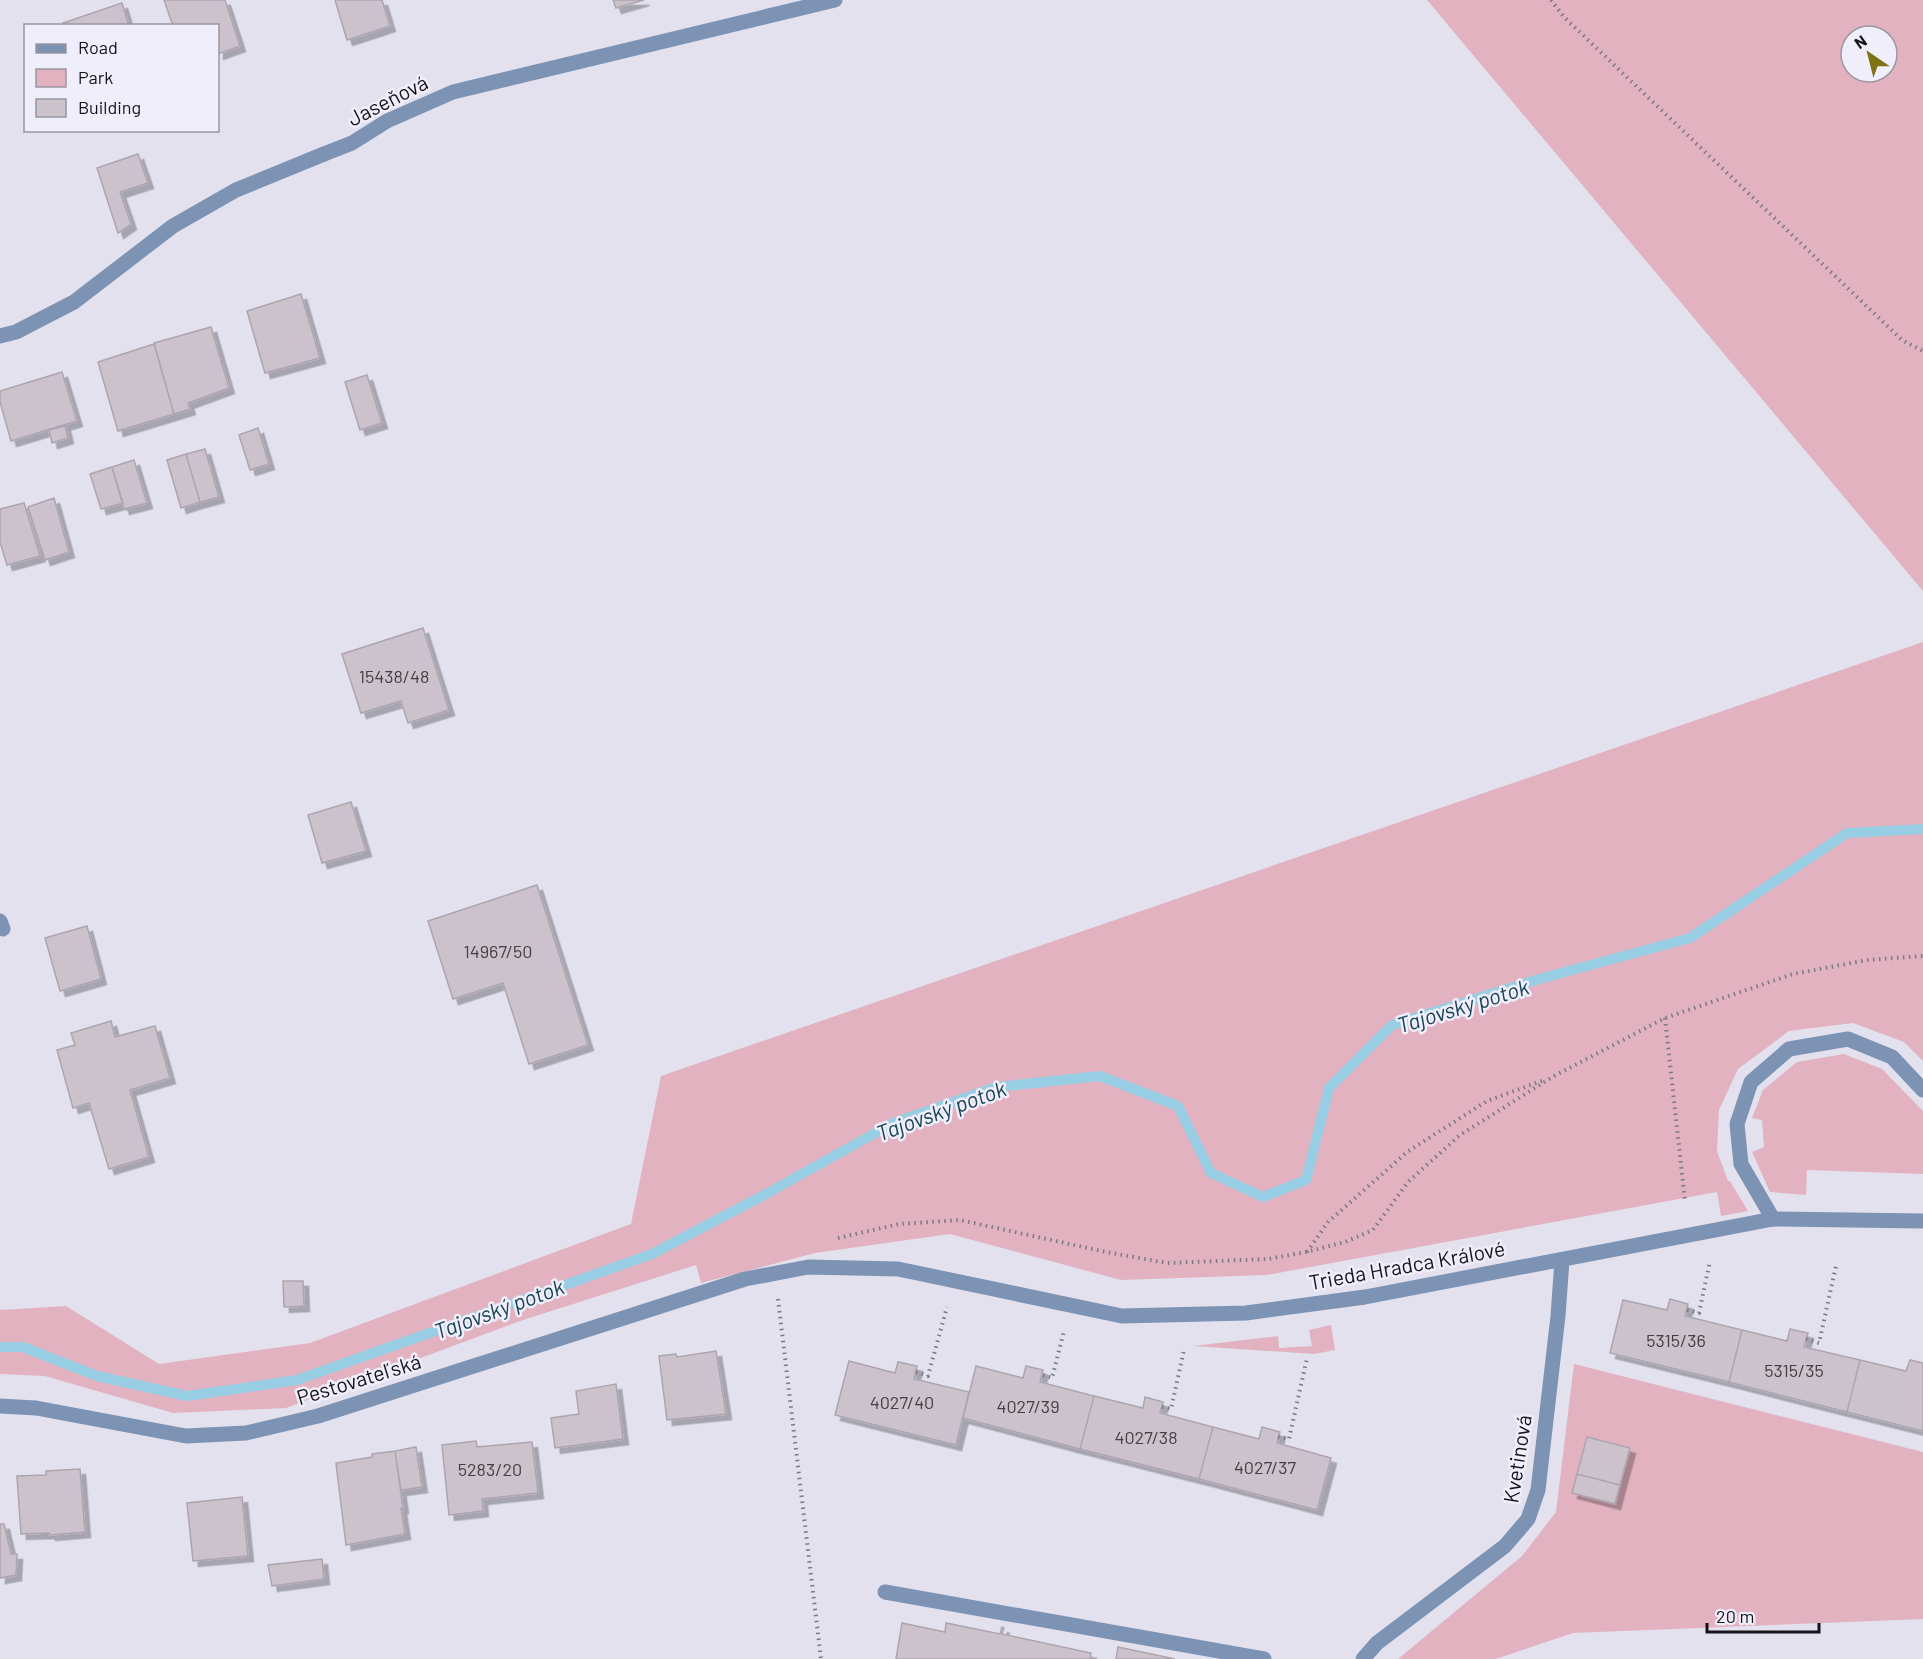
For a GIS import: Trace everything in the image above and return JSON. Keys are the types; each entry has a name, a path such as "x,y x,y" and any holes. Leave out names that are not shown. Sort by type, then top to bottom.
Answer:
{"street":[{"name":"Jaseňová","path":"0,336 16,332 74,302 173,226 236,190 352,143 387,121 453,92 835,0"},
{"path":"1773,1219 1741,1164 1737,1124 1751,1082 1789,1049 1848,1039 1892,1057 1923,1090"},
{"name":"Trieda Hradca Králové","path":"898,1269 1122,1316 1257,1311 1365,1297 1773,1219 1923,1221"},
{"name":"Kvetinová","path":"1363,1659 1377,1643 1505,1546 1528,1519 1538,1491 1558,1316 1562,1260"},
{"name":"Pestovateľská","path":"0,1406 36,1408 186,1436 246,1433 318,1416 745,1279 808,1267 898,1269"},
{"path":"885,1592 1264,1659"}],"path":[{"path":"1551,0 1564,17 1902,340 1923,351"},
{"path":"835,1239 899,1224 960,1220 1167,1263 1268,1259 1345,1242 1373,1230 1408,1182 1460,1135 1554,1076 1665,1018 1793,974 1867,960 1923,956"},
{"path":"1665,1018 1686,1201"},
{"path":"1306,1252 1328,1222 1407,1152 1487,1101 1554,1076"},
{"path":"1687,1310 1700,1313 1710,1261"},
{"path":"1806,1340 1819,1343 1836,1266"},
{"path":"777,1292 822,1659"},
{"path":"916,1372 928,1376 947,1307"},
{"path":"1042,1376 1052,1378 1064,1331"},
{"path":"1162,1407 1171,1408 1184,1350"},
{"path":"1278,1437 1289,1439 1307,1358"}],"green space":[{"path":"1427,0 1923,0 1923,591"},
{"path":"1923,642 1923,1061 1904,1042 1853,1023 1789,1031 1738,1069 1719,1110 1717,1151 1728,1181 1748,1211 1721,1216 1717,1192 1267,1275 1121,1280 950,1234 815,1253 701,1283 696,1265 523,1320 286,1408 173,1413 45,1376 0,1374 0,1310 66,1306 159,1364 310,1343 631,1224 661,1076"},
{"path":"1844,1054 1882,1069 1923,1111 1923,1174 1807,1170 1806,1195 1770,1192 1752,1152 1764,1147 1762,1120 1752,1118 1763,1090 1797,1062"},
{"path":"1331,1325 1335,1350 1314,1354 1193,1346 1278,1336 1279,1348 1312,1346 1309,1330"},
{"path":"1574,1364 1923,1452 1923,1619 1573,1633 1496,1659 1398,1659 1522,1556 1556,1512"}],"building":[{"path":"164,0 225,0 240,46 219,54 219,24 172,24"},
{"path":"335,0 382,0 390,26 347,40"},
{"path":"613,0 644,0 616,8"},
{"path":"122,3 128,24 63,24"},
{"path":"138,154 148,183 120,192 131,224 118,233 97,168"},
{"path":"301,294 320,358 265,373 247,311"},
{"path":"211,327 229,388 188,403 190,409 174,414 154,343"},
{"path":"154,344 174,414 118,431 98,362"},
{"path":"62,372 77,421 11,441 0,402 0,391"},
{"path":"367,375 382,423 360,430 345,382"},
{"path":"65,426 68,438 52,443 49,430"},
{"path":"258,428 269,464 250,470 239,435"},
{"path":"205,449 219,497 200,502 186,454"},
{"path":"186,454 200,502 181,508 167,460"},
{"path":"134,460 147,503 124,509 112,467"},
{"path":"112,467 123,503 101,509 90,474"},
{"path":"54,498 69,552 45,560 28,507"},
{"path":"24,503 40,556 7,565 0,542 0,509"},
{"path":"423,628 449,710 408,723 401,701 361,713 342,654"},
{"path":"351,802 366,851 322,863 308,815"},
{"path":"537,885 588,1045 529,1064 503,983 453,999 428,921"},
{"path":"87,926 101,979 60,991 45,938"},
{"path":"111,1021 115,1037 155,1026 170,1078 130,1090 149,1157 109,1169 89,1103 73,1108 57,1050 75,1045 71,1033"},
{"path":"283,1281 303,1281 304,1306 284,1307"},
{"path":"1670,1299 1688,1304 1685,1316 1742,1330 1729,1382 1610,1353 1623,1300 1667,1310"},
{"path":"1790,1329 1808,1333 1804,1347 1860,1360 1847,1412 1729,1382 1742,1330 1787,1341"},
{"path":"716,1351 726,1414 667,1420 659,1356 676,1354 677,1357"},
{"path":"1860,1360 1906,1371 1910,1360 1923,1363 1923,1431 1847,1412"},
{"path":"849,1361 895,1373 898,1362 917,1366 914,1379 969,1392 956,1445 835,1415"},
{"path":"976,1366 1023,1378 1026,1366 1043,1370 1040,1382 1094,1396 1080,1449 963,1418"},
{"path":"616,1384 623,1439 555,1448 551,1418 579,1414 576,1391"},
{"path":"1094,1396 1143,1408 1145,1397 1163,1402 1160,1413 1213,1427 1199,1479 1080,1449"},
{"path":"1213,1427 1259,1439 1262,1427 1280,1432 1277,1443 1331,1458 1317,1510 1199,1479"},
{"path":"1587,1437 1630,1448 1620,1485 1577,1474"},
{"path":"476,1441 477,1447 532,1442 538,1493 482,1499 483,1511 449,1515 442,1445"},
{"path":"416,1447 422,1487 401,1490 395,1451"},
{"path":"395,1451 405,1534 346,1545 336,1463"},
{"path":"80,1469 85,1532 50,1535 49,1533 21,1534 17,1476 46,1475 46,1471"},
{"path":"1577,1474 1620,1485 1615,1504 1572,1493"},
{"path":"242,1497 248,1556 193,1561 187,1503"},
{"path":"0,1524 4,1524 11,1554 17,1554 16,1575 0,1578"},
{"path":"322,1559 324,1579 272,1586 268,1565"},
{"path":"902,1623 945,1632 946,1623 1000,1634 1002,1627 1004,1628 1002,1634 1091,1653 1090,1659 896,1659"},
{"path":"1118,1647 1175,1659 1116,1659"}],"waterway":[{"name":"Tajovský potok","path":"0,1347 23,1347 97,1376 187,1396 297,1380 652,1254 893,1123 996,1087 1100,1076 1178,1106 1211,1173 1263,1197 1306,1180 1329,1088 1392,1025 1539,979 1690,938 1847,833 1923,829"}]}
